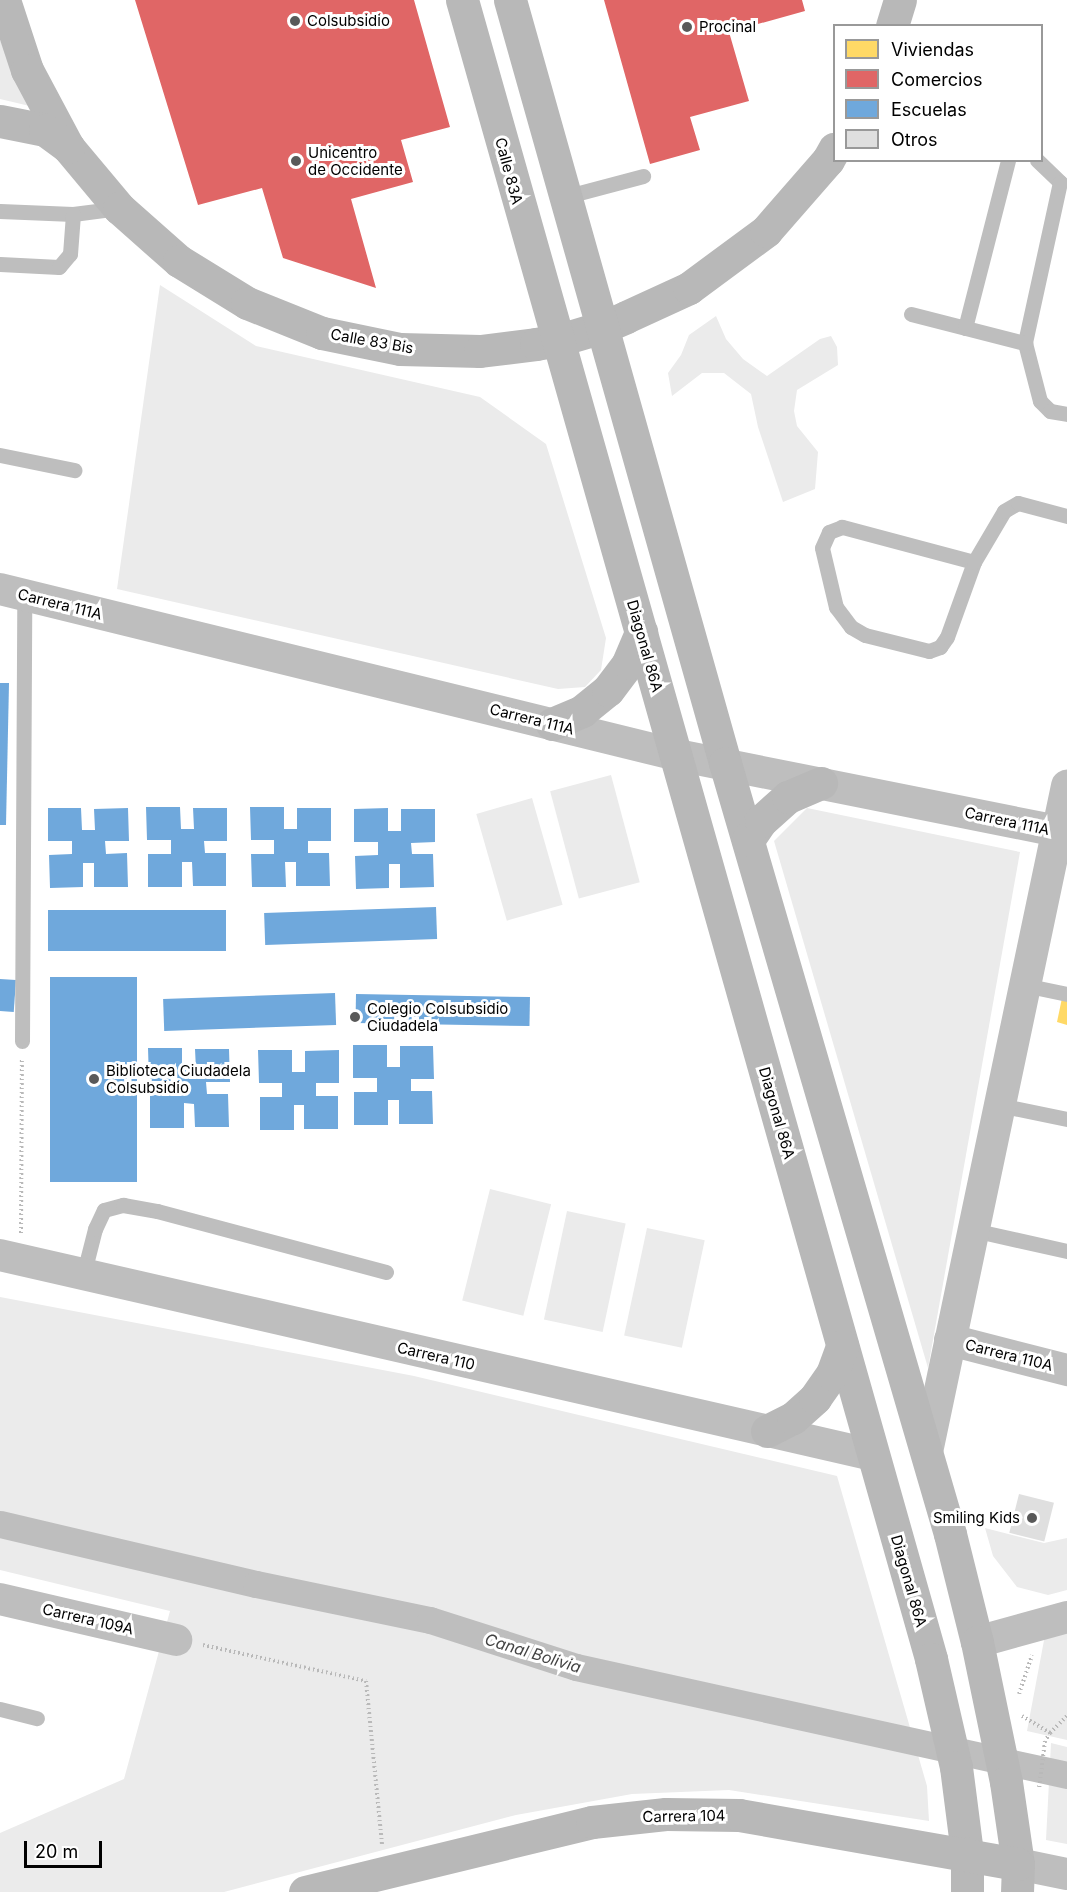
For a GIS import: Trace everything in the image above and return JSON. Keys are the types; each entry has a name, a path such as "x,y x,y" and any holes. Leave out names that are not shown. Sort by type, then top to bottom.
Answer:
{"street":[{"name":"Calle 83 Bis","path":"4,0 27,70 68,147 119,208 179,261 247,303 322,333 400,349 480,351 558,340 603,327 689,288 765,231 828,160 833,151"},
{"name":"Calle 83A","path":"462,0 558,340"},
{"path":"510,0 725,763 927,1452 977,1642 1006,1709 1006,1782 1018,1878"},
{"path":"893,24 900,0"},
{"path":"0,121 45,130 68,147"},
{"path":"519,208 564,197"},
{"name":"Diagonal 86A","path":"558,340 941,1697 956,1767 967,1853 967,1892"},
{"name":"Carrera 111A","path":"12,592 677,755 1062,832"},
{"path":"552,724 582,711 608,690 628,663 641,632"},
{"path":"748,840 761,821 788,797 821,783"},
{"path":"927,1452 1024,985 1062,832 1067,786"},
{"name":"Carrera 110","path":"10,1258 873,1455"},
{"name":"Carrera 110A","path":"950,1340 1067,1370"},
{"path":"767,1431 793,1418 816,1398 832,1374 842,1346"},
{"name":"Carrera 109A","path":"0,1599 176,1640"},
{"path":"977,1642 1055,1620"},
{"name":"Carrera 104","path":"305,1892 385,1881 592,1822 666,1814 739,1815 967,1853 1018,1878 1067,1874"}],"lane":[{"path":"965,328 1007,162"},
{"path":"1039,162 1060,182 1025,344 1040,401 1050,411 1067,414"},
{"path":"564,197 644,176"},
{"path":"0,211 73,214 119,208"},
{"path":"0,264 59,267 70,254 73,214"},
{"path":"911,314 1025,344"},
{"path":"0,455 74,470"},
{"path":"974,562 842,527 829,532 822,548 836,608 851,627 865,635 929,651 940,647 948,638 974,562 1004,511 1018,503 1067,516"},
{"path":"12,592 22,1041"},
{"path":"1024,985 1067,994"},
{"path":"999,1105 1067,1119"},
{"path":"83,1276 95,1229 104,1210 123,1205 157,1211 386,1272"},
{"path":"973,1230 1067,1251"},
{"path":"0,1708 37,1718"}],"path":[{"path":"10,1258 22,1041"},
{"path":"1050,1733 1006,1709 1055,1620"},
{"path":"176,1640 366,1681 385,1881"},
{"path":"1039,1785 1044,1741 1067,1716"}],"shaded area":[{"path":"0,40 34,107 0,99"},
{"path":"160,285 256,346 480,397 546,444 606,638 601,670 585,687 558,689 117,589"},
{"path":"716,316 726,339 743,359 767,376 820,339 831,336 837,347 838,365 797,390 794,411 797,426 818,452 815,489 783,502 758,427 751,394 724,373 702,373 672,396 668,373 681,355 689,335"},
{"path":"611,775 640,882 579,899 550,791"},
{"path":"532,798 563,905 507,921 476,814"},
{"path":"807,808 1020,852 928,1368 774,841"},
{"path":"490,1189 551,1204 523,1316 462,1301"},
{"path":"567,1211 626,1223 603,1332 544,1320"},
{"path":"647,1228 705,1240 682,1348 624,1336"},
{"path":"0,1297 414,1376 837,1476 927,1786 929,1821 729,1790 632,1794 516,1815 224,1892 0,1892 0,1833 124,1779 170,1611 0,1570"},
{"path":"985,1528 1044,1543 1067,1538 1067,1590 1048,1595 1017,1587 993,1556"},
{"path":"1067,1629 1067,1740 1027,1731 1045,1635"},
{"path":"1051,1743 1067,1747 1067,1844 1046,1840"}],"building: Viviendas":[{"path":"1062,998 1067,999 1067,1025 1057,1022"}],"building: Comercios":[{"name":"Unicentro de Occidente","path":"135,0 414,0 450,127 401,140 413,182 351,199 376,288 283,258 262,188 198,205"},
{"path":"604,0 802,0 805,11 729,32 749,101 690,117 700,150 650,164"}],"building: Escuelas":[{"path":"0,683 9,683 6,825 0,825"},
{"path":"146,807 180,807 181,829 194,829 193,808 227,808 227,841 204,841 205,853 226,853 226,886 193,886 192,862 182,862 182,887 148,887 148,854 171,854 171,840 147,840"},
{"path":"250,807 284,807 284,829 297,829 297,808 331,808 331,841 308,841 308,853 329,853 330,886 296,886 296,862 285,862 286,887 252,887 251,854 274,854 274,840 251,840"},
{"path":"48,808 81,808 82,830 95,830 94,809 128,808 129,841 105,841 106,854 127,853 128,887 94,887 94,863 83,863 83,887 50,888 49,855 72,854 72,841 48,841"},
{"path":"388,808 388,831 401,831 401,809 435,809 435,842 411,843 412,854 433,854 434,887 400,888 400,864 389,864 389,888 356,889 355,856 378,855 378,842 354,842 354,809"},
{"path":"436,907 437,939 265,945 264,913"},
{"path":"48,910 226,910 226,951 48,951"},
{"name":"Biblioteca Ciudadela Colsubsidio","path":"50,977 137,977 137,1182 50,1182"},
{"path":"0,979 16,980 14,1012 0,1011"},
{"path":"335,993 336,1025 164,1031 163,999"},
{"path":"356,994 530,997 529,1026 355,1023"},
{"path":"353,1045 387,1045 387,1067 400,1067 400,1046 433,1046 434,1079 411,1079 411,1091 432,1091 433,1124 399,1124 399,1100 388,1100 388,1125 354,1125 354,1092 377,1092 377,1078 353,1078"},
{"path":"148,1048 182,1048 182,1070 196,1070 195,1049 229,1049 230,1082 206,1082 207,1094 228,1094 229,1127 195,1127 194,1104 184,1103 184,1128 150,1128 150,1095 172,1095 173,1081 149,1081"},
{"path":"258,1050 292,1050 292,1072 305,1072 305,1051 339,1050 339,1083 316,1083 316,1096 338,1096 338,1129 304,1129 304,1105 294,1105 294,1130 260,1130 260,1097 282,1097 282,1083 259,1083"}],"building: Otros":[{"name":"Smiling Kids","path":"1019,1494 1054,1503 1044,1542 1009,1533"}],"waterway":[{"name":"Canal Bolivia","path":"0,1524 256,1584 430,1620 576,1667 1067,1775"}],"place":[{"name":"Colsubsidio","path":"295,21"},
{"name":"Procinal","path":"687,27"},
{"name":"Unicentro de Occidente","path":"296,161"},
{"name":"Colegio Colsubsidio Ciudadela","path":"355,1017"},
{"name":"Biblioteca Ciudadela Colsubsidio","path":"94,1079"},
{"name":"Smiling Kids","path":"1032,1518"}]}
